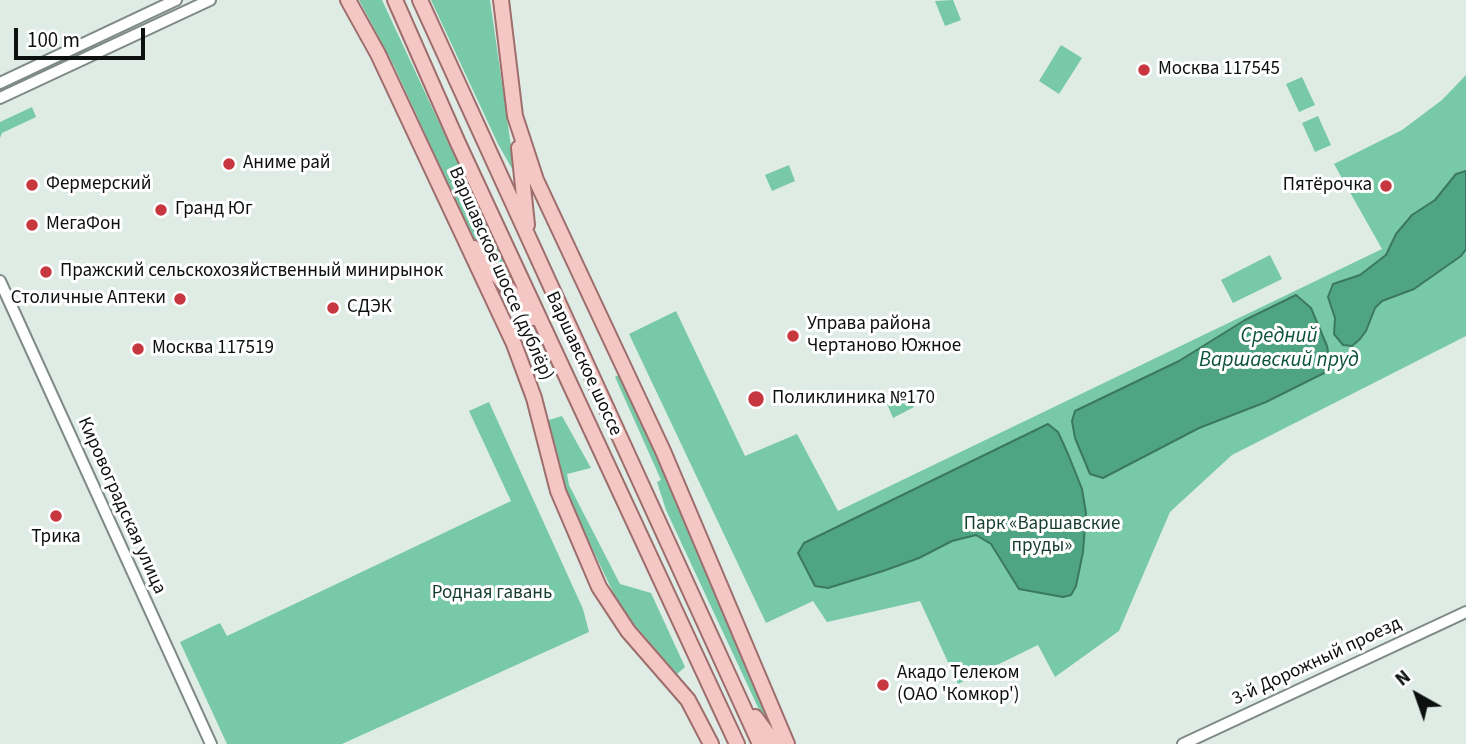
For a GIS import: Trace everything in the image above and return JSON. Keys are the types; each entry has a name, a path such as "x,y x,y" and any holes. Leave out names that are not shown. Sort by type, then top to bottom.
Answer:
{"main road":[{"name":"Варшавское шоссе (дублёр)","path":"348,0 378,54 514,344 534,398 558,491 599,587 628,631 688,700 711,744"},
{"name":"Варшавское шоссе","path":"395,0 458,143 737,744"},
{"name":"Варшавское шоссе","path":"419,0 760,744"},
{"path":"501,0 529,237"},
{"path":"515,116 536,180 663,451 787,744"},
{"path":"457,226 528,309 565,370"},
{"path":"740,697 775,744"}],"street":[{"path":"0,83 176,0"},
{"path":"0,98 210,0"},
{"name":"Кировоградская улица","path":"0,281 211,744"},
{"name":"3-й Дорожный проезд","path":"1183,744 1466,612"}],"green space":[{"path":"359,0 382,0 510,275 508,278 475,242 394,66"},
{"path":"431,0 490,0 515,174 498,144"},
{"path":"953,0 961,20 945,26 935,1"},
{"path":"1061,45 1082,58 1059,94 1039,81"},
{"name":"Парк «Варшавские пруды»","path":"1466,75 1466,336 1232,455 1170,512 1119,631 1055,677 1038,645 958,684 920,601 827,622 813,601 766,623 629,334 676,311 745,456 797,434 838,511 1382,249 1334,164 1402,130 1442,100"},
{"path":"1302,77 1315,105 1299,112 1286,84"},
{"path":"32,107 36,117 2,133 0,138 0,122"},
{"path":"1318,116 1331,145 1315,152 1302,123"},
{"path":"789,165 795,181 772,191 765,175"},
{"path":"1270,255 1282,279 1233,303 1221,280"},
{"path":"622,373 715,581 773,731 762,716 666,510 657,482 661,480 615,377"},
{"path":"908,394 914,407 893,418 887,404"},
{"name":"Родная гавань","path":"489,402 583,609 589,632 342,744 227,744 180,642 220,623 227,636 511,501 469,411"},
{"path":"562,416 591,468 567,474 569,485 620,584 651,593 685,667 677,674 621,609 563,487 546,421"}],"water":[{"path":"1466,171 1466,249 1461,256 1414,289 1382,301 1375,308 1360,339 1352,346 1343,345 1334,334 1335,318 1328,297 1333,284 1360,275 1386,255 1396,234 1412,215 1435,200 1456,174"},
{"name":"Средний Варшавский пруд","path":"1296,295 1311,308 1327,346 1330,363 1324,373 1266,402 1199,428 1103,478 1090,474 1075,438 1072,421 1075,411 1179,361 1245,320"},
{"path":"1048,424 1058,432 1068,454 1082,489 1086,513 1083,552 1076,586 1071,595 1063,597 1019,589 991,544 976,535 952,541 919,558 883,571 828,588 815,586 798,553 804,543"}],"place":[{"name":"Москва 117545","path":"1144,70"},
{"name":"Аниме рай","path":"229,164"},
{"name":"Фермерский","path":"32,185"},
{"name":"Пятёрочка","path":"1386,186"},
{"name":"Гранд Юг","path":"161,210"},
{"name":"МегаФон","path":"32,225"},
{"name":"Пражский сельскохозяйственный минирынок","path":"46,272"},
{"name":"Столичные Аптеки","path":"180,299"},
{"name":"СДЭК","path":"333,308"},
{"name":"Управа района Чертаново Южное","path":"793,336"},
{"name":"Москва 117519","path":"138,349"},
{"name":"Поликлиника №170","path":"756,399"},
{"name":"Трика","path":"56,516"},
{"name":"Акадо Телеком (ОАО 'Комкор')","path":"883,685"}]}
